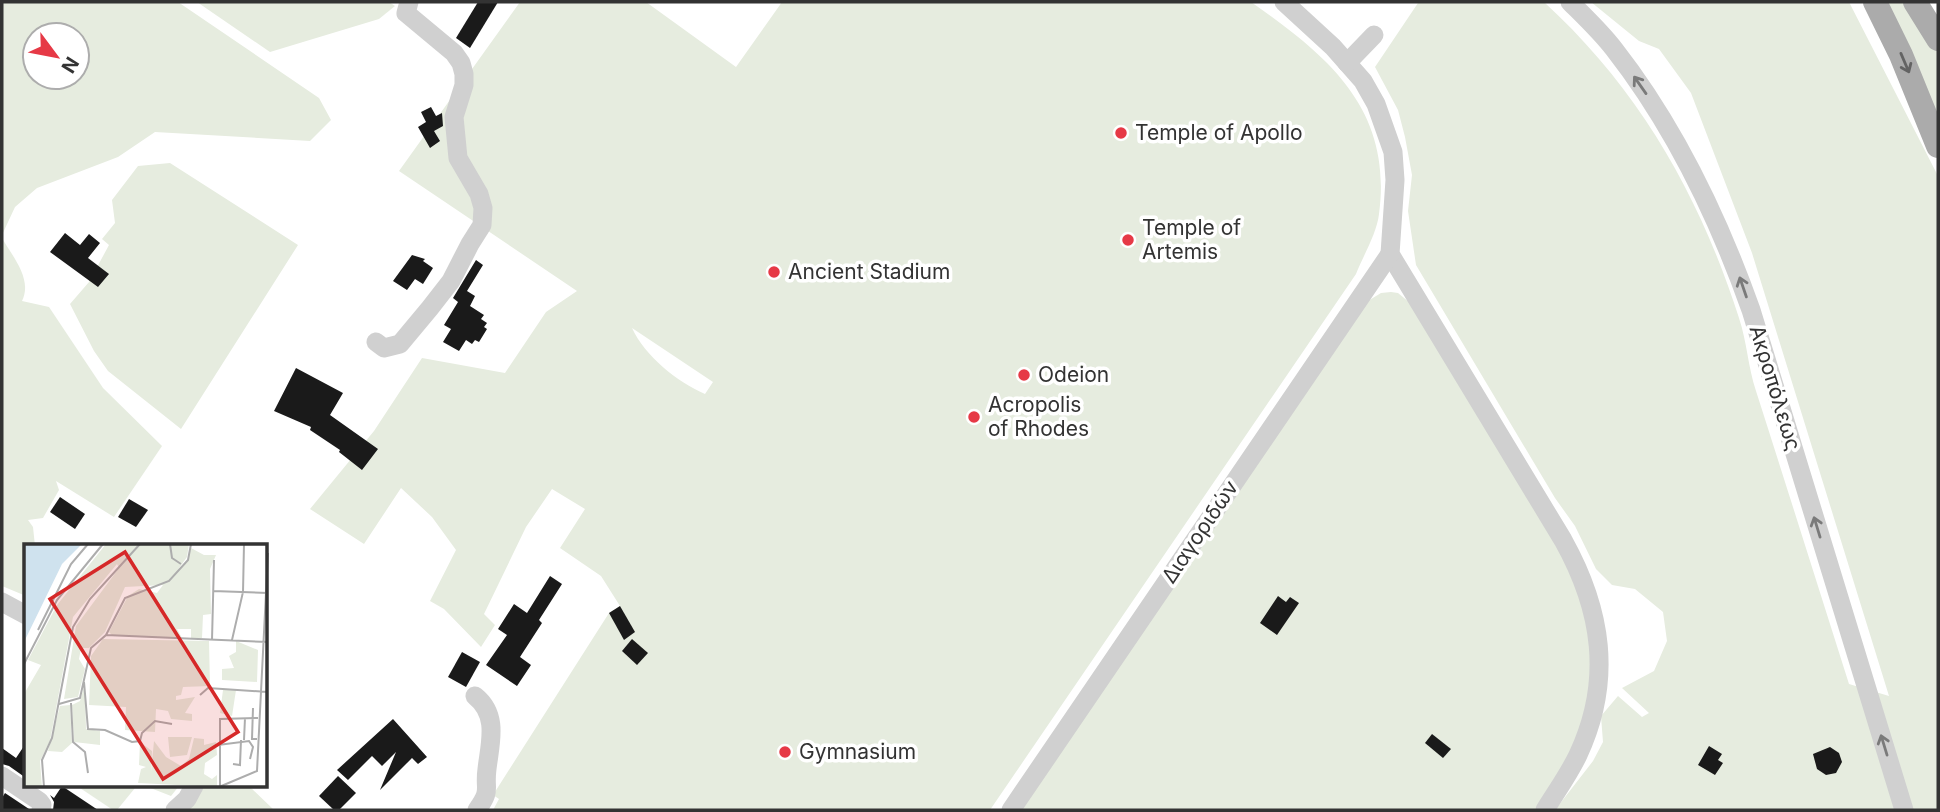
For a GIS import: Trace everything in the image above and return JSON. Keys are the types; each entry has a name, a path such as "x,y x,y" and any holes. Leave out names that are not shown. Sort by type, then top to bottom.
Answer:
{"main road":[{"path":"1875,2 1901,55 1938,146"},
{"path":"1915,2 1938,39"}],"street":[{"path":"376,342 384,348 400,344 451,281 482,225 482,208 478,194 458,158 454,117 464,85 461,63 454,53 406,13 409,2"},
{"path":"1284,2 1347,63 1363,81 1376,104 1393,152 1395,180 1390,254 1576,562 1597,628 1601,661 1596,706 1577,757 1545,810"},
{"name":"Ακροπόλεως","path":"1570,2 1614,47 1668,125 1699,184 1734,261 1904,810"},
{"path":"1347,63 1374,35"},
{"name":"Διαγοριδών","path":"1011,810 1390,254"},
{"path":"2,602 24,614"},
{"path":"475,696 484,705 492,736 483,803"},
{"path":"2,776 39,801 41,810"},
{"path":"176,810 193,788"}],"shaded area":[{"path":"2,2 178,2 319,98 331,120 310,141 155,132 118,157 37,188 15,207 2,235"},
{"path":"197,2 389,2 395,6 379,19 270,52"},
{"name":"Acropolis of Rhodes","path":"520,2 646,2 736,67 782,2 1251,2 1305,43 1329,65 1349,89 1365,115 1376,144 1381,177 1378,221 1356,274 990,810 493,810 499,799 493,795 609,613 620,606 601,576 560,548 585,509 552,489 526,527 484,614 495,625 481,647 444,609 430,601 456,550 432,517 401,488 364,544 310,509 374,431 422,358 505,373 546,312 577,291 399,171","holes":["632,328 713,382 705,394 684,383 653,358"]},
{"path":"1417,2 1544,2 1609,71 1637,108 1685,187 1723,273 1742,327 1756,391 1849,684 1889,696 1752,253 1691,93 1659,49 1639,41 1591,2 1849,2 1938,176 1938,810 1555,810 1593,761 1603,742 1601,716 1618,696 1642,717 1649,713 1622,688 1654,671 1667,641 1663,612 1635,589 1612,585 1596,569 1575,526 1555,498 1416,265 1408,211 1412,175 1405,137 1398,110 1375,67"},
{"path":"1883,2 1910,2 1938,48 1938,127"},
{"path":"170,163 298,245 181,429 108,371 94,351 70,304 89,282 109,245 102,239 115,223 112,200 138,166"},
{"path":"2,238 23,276 25,293 22,301 49,307 103,388 162,446 114,517 56,481 59,490 43,518 28,520 33,527 35,544 24,544 24,595 2,586"},
{"path":"1381,293 1398,293 1415,307 1578,570 1598,668 1585,736 1539,810 1019,810 1363,304"},
{"path":"80,788 135,788 117,810"},
{"path":"151,788 177,788 171,796"},
{"path":"198,788 251,788 274,810 179,810"}],"building":[{"path":"478,2 498,2 470,48 456,38"},
{"path":"431,107 436,116 442,113 443,126 434,131 440,141 430,148 418,127 426,122 421,112"},
{"path":"65,233 80,245 89,234 100,243 88,258 109,274 98,287 50,252"},
{"path":"412,255 425,259 423,261 433,268 423,284 415,279 407,290 393,281"},
{"path":"476,260 483,265 467,291 475,296 470,306 484,315 481,319 487,323 484,327 487,329 479,342 475,340 472,344 466,340 459,351 443,342 451,329 444,325 458,302 453,298"},
{"path":"296,368 343,393 330,415 378,449 362,470 339,452 340,450 310,430 311,427 274,411"},
{"path":"60,497 85,514 75,529 50,512"},
{"path":"129,499 148,510 136,527 118,517"},
{"path":"550,576 562,584 539,620 542,623 520,657 531,665 517,686 486,665 507,635 498,629 514,604 527,613"},
{"path":"1278,596 1286,602 1290,597 1299,603 1277,635 1260,623"},
{"path":"620,606 635,632 624,640 609,613"},
{"path":"632,639 648,653 637,665 622,651"},
{"path":"462,652 480,662 466,687 448,677"},
{"path":"393,719 427,757 418,764 412,758 380,790 396,752 382,766 372,756 348,780 337,770"},
{"path":"1432,734 1451,749 1443,758 1425,743"},
{"path":"24,746 24,777 2,764 2,748 16,758"},
{"path":"1709,746 1722,754 1718,760 1723,763 1715,775 1698,765"},
{"path":"1830,747 1839,753 1842,762 1836,773 1826,775 1817,769 1813,754"},
{"path":"338,776 356,793 339,810 334,810 319,796"},
{"path":"61,788 65,788 98,810 53,810 54,802 50,795 54,798"},
{"path":"5,793 29,809 29,810 2,810"}],"place":[{"name":"Temple of Apollo","path":"1121,133"},
{"name":"Temple of Artemis","path":"1128,240"},
{"name":"Ancient Stadium","path":"774,272"},
{"name":"Odeion","path":"1024,375"},
{"name":"Acropolis of Rhodes","path":"974,417"},
{"name":"Gymnasium","path":"785,752"}]}
